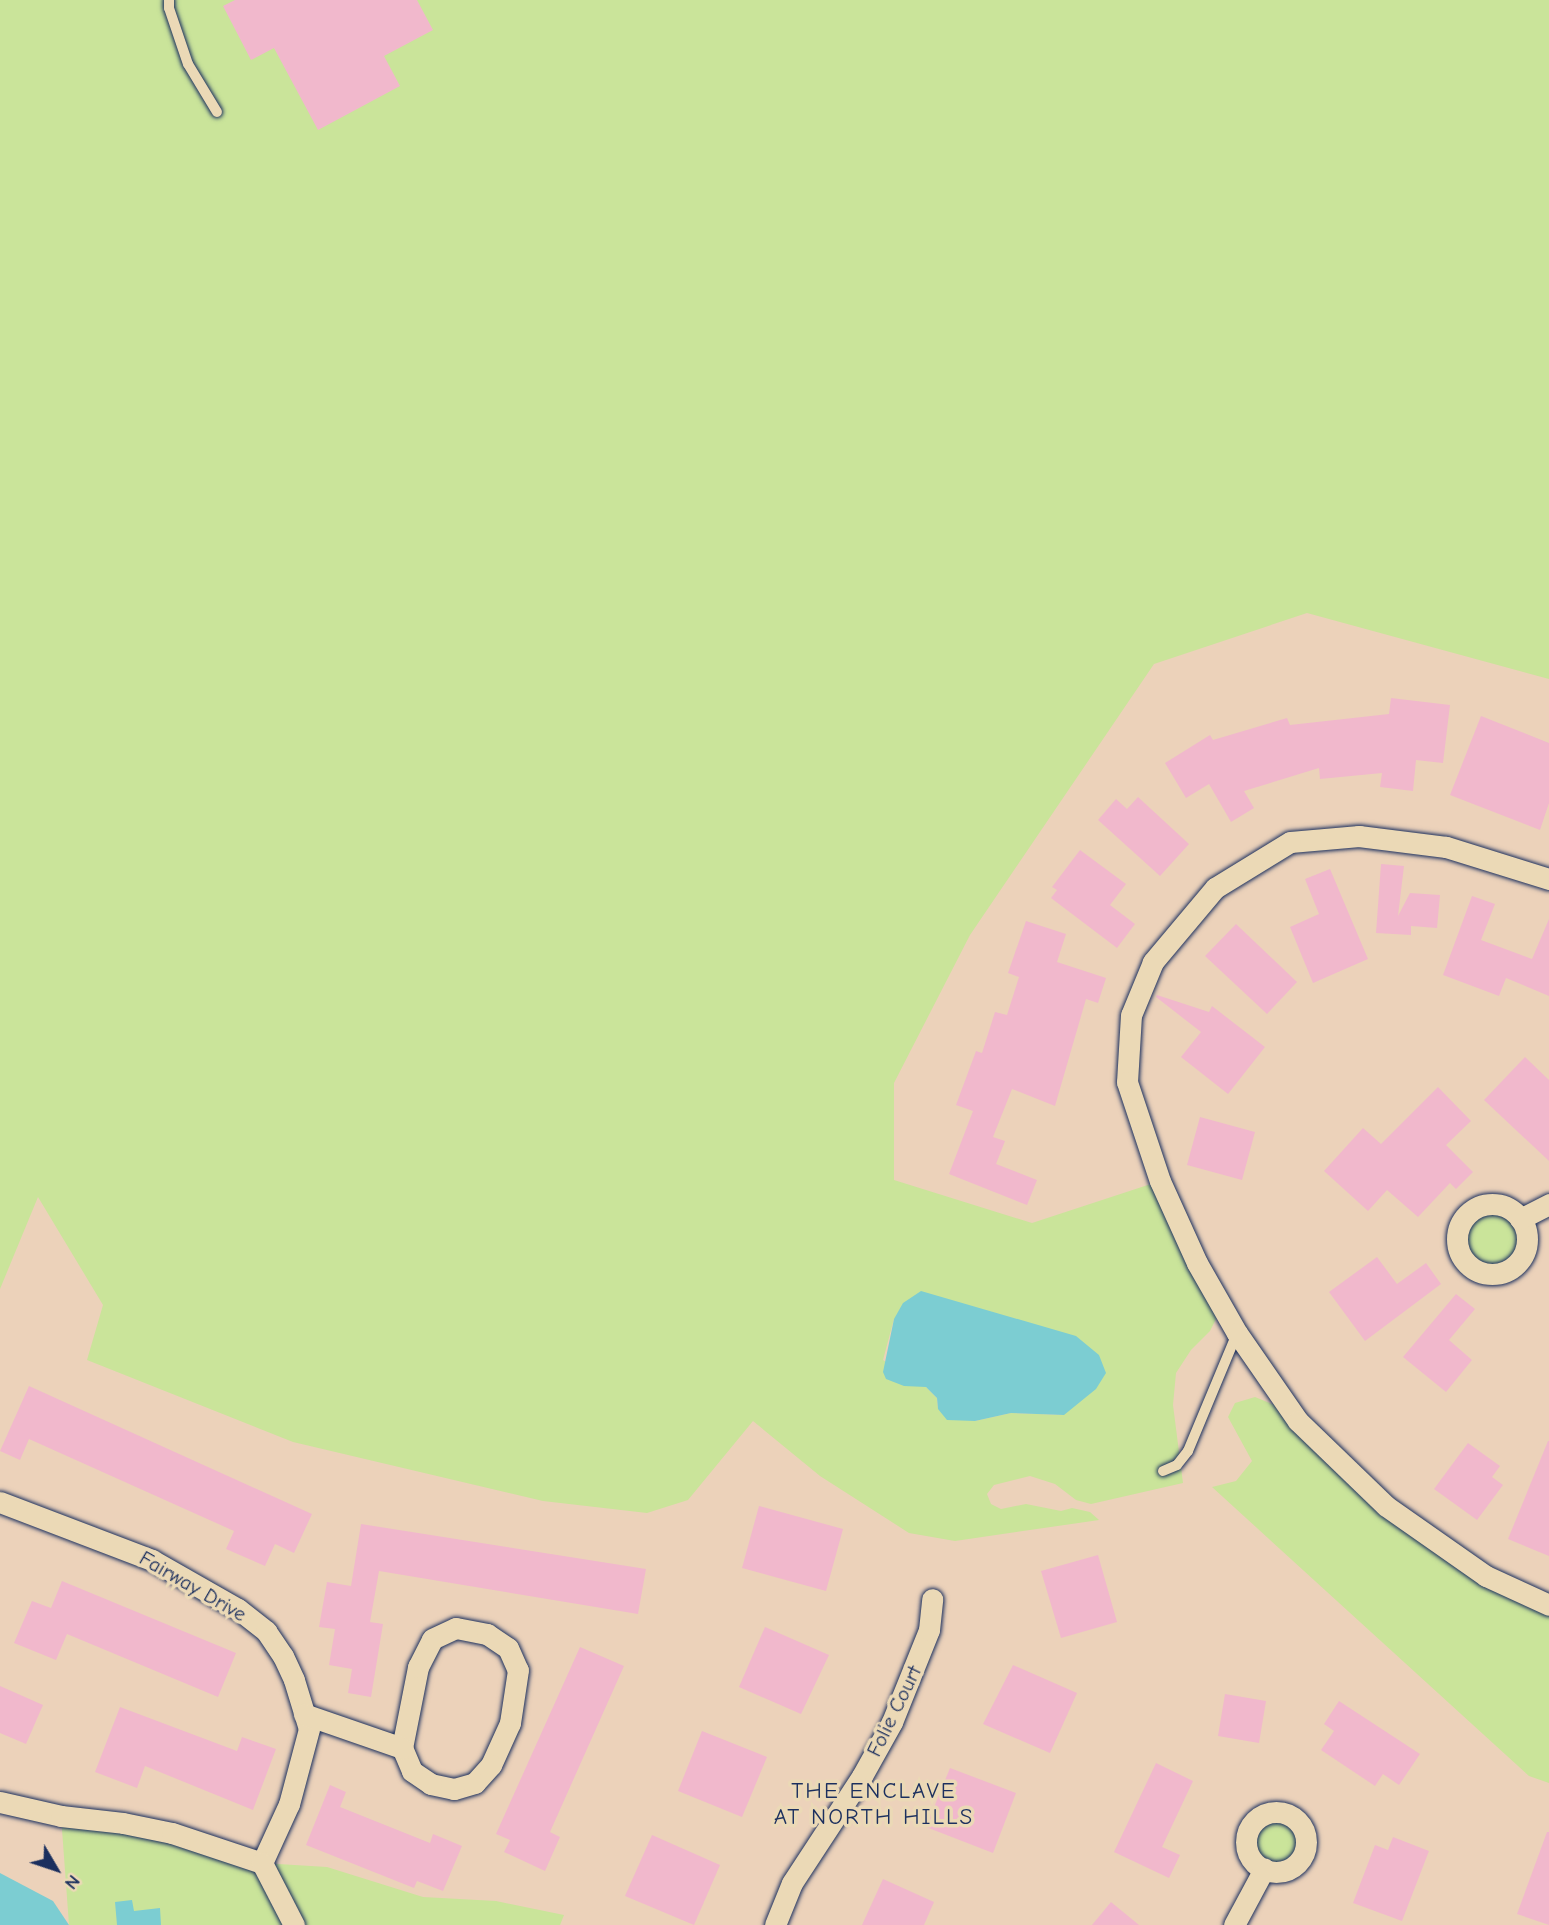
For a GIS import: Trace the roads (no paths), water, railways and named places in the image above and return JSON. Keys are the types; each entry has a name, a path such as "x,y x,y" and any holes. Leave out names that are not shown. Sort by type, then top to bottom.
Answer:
{"street":[{"path":"1549,879 1446,847 1359,836 1290,842 1214,888 1153,962 1131,1015 1126,1082 1160,1181 1197,1263 1237,1333 1298,1421 1386,1506 1486,1577 1549,1605"},
{"path":"1520,1219 1549,1204"},
{"name":"Fairway Drive","path":"0,1502 120,1546 238,1608 267,1632 284,1656 309,1729 289,1804 262,1863"},
{"name":"Folie Court","path":"775,1925 792,1883 862,1776 892,1721 929,1630 932,1599"},
{"path":"304,1714 401,1748 412,1771 431,1784 454,1789 475,1783 491,1765 510,1723 518,1671 508,1648 487,1634 456,1628 432,1639 418,1667 401,1748"},
{"path":"0,1802 61,1816 123,1823 172,1833 262,1863 292,1923"},
{"path":"1234,1925 1264,1869"}],"lane":[{"path":"169,0 169,8 188,64 217,112"},
{"path":"1163,1471 1177,1465 1188,1451 1237,1333"}],"water":[{"path":"921,1291 1076,1336 1099,1355 1106,1373 1096,1389 1064,1415 1011,1413 975,1421 947,1420 938,1409 937,1398 926,1387 904,1386 886,1379 883,1372 894,1319 903,1303"},
{"path":"0,1873 53,1901 69,1925 0,1925"},
{"path":"132,1900 134,1911 160,1908 161,1925 117,1925 115,1902"}],"district":[{"name":"THE ENCLAVE AT NORTH HILLS","path":"874,1804"}]}
